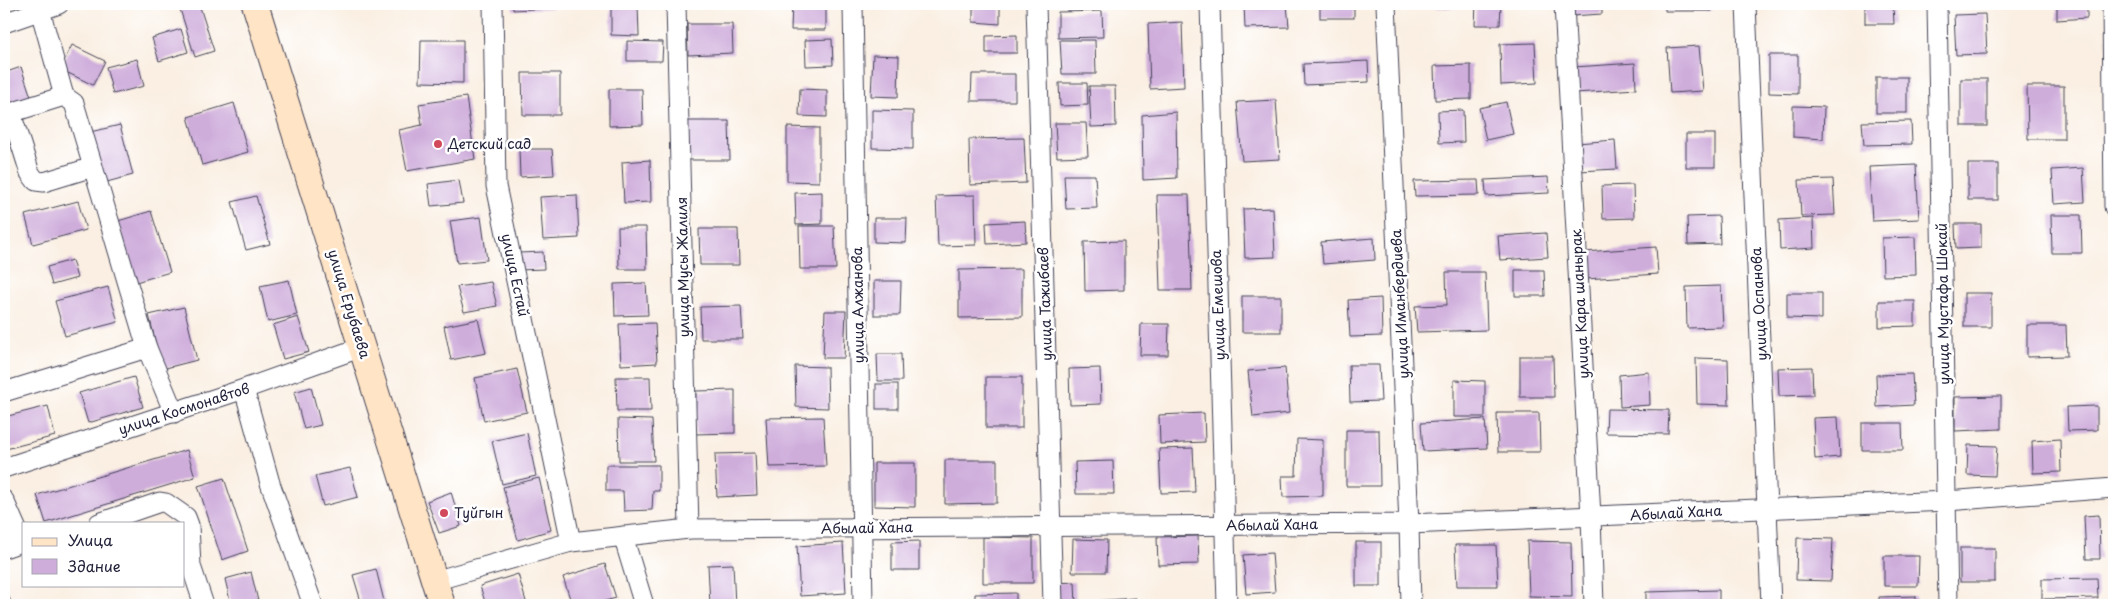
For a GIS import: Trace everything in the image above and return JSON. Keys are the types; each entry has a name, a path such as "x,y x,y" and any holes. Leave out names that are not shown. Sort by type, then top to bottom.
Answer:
{"street":[{"path":"4,23 59,4"},
{"name":"улица Ерубаева","path":"255,4 438,593"},
{"name":"улица Естай","path":"493,4 496,186 571,542"},
{"name":"улица Мусы Жалиля","path":"676,4 689,529"},
{"name":"улица Алжанова","path":"853,4 863,605"},
{"name":"улица Тажибаев","path":"1036,4 1053,605"},
{"name":"улица Емешова","path":"1210,4 1227,605"},
{"name":"улица Иманбердиева","path":"1386,4 1410,524 1411,605"},
{"name":"улица Кара шанырак","path":"1564,4 1594,605"},
{"name":"улица Оспанова","path":"1746,4 1771,605"},
{"name":"улица Мустафа Шокай","path":"1937,4 1948,605"},
{"path":"2112,4 2114,207"},
{"path":"40,10 64,96 74,103 147,348 174,413"},
{"path":"64,96 7,114 30,173 36,181 44,182 92,167"},
{"name":"улица Космонавтов","path":"5,462 174,413 362,347"},
{"path":"4,392 147,348"},
{"path":"244,389 270,483 313,605"},
{"name":"Абылай Хана","path":"438,593 571,542 689,529 1410,524 1947,501 2114,488"},
{"path":"4,500 22,539"},
{"path":"101,522 160,502 166,503 186,517 189,525 191,566 204,605"},
{"path":"623,536 644,605"},
{"path":"4,548 22,541"}],"building":[{"path":"199,4 214,51 195,57 180,9"},
{"path":"513,4 552,4 552,8 513,10"},
{"path":"611,4 638,4 639,36 611,35"},
{"path":"792,4 826,4 826,30 791,30"},
{"path":"973,4 1000,4 1000,24 973,22"},
{"path":"1244,4 1287,4 1289,27 1245,28"},
{"path":"1320,4 1354,4 1354,18 1320,18"},
{"path":"1435,4 1467,4 1467,7 1435,8"},
{"path":"1476,4 1501,4 1500,25 1475,25"},
{"path":"1570,4 1602,4 1602,14 1571,16"},
{"path":"1665,4 1711,4 1712,11 1665,11"},
{"path":"1865,4 1893,4 1894,24 1865,24"},
{"path":"2057,4 2087,4 2087,18 2057,20"},
{"path":"1102,11 1103,37 1058,38 1058,12"},
{"path":"1985,14 1987,54 1956,55 1954,15"},
{"path":"1182,22 1184,87 1150,89 1148,24"},
{"path":"687,24 732,24 733,53 688,55"},
{"path":"181,29 188,52 159,61 152,38"},
{"path":"1017,35 1017,53 986,53 986,36"},
{"path":"832,39 833,65 806,66 805,40"},
{"path":"421,40 463,40 463,83 420,82"},
{"path":"1060,40 1095,40 1096,74 1062,74"},
{"path":"627,41 663,42 662,61 627,61"},
{"path":"1535,43 1537,83 1501,85 1500,44"},
{"path":"72,45 105,61 93,85 60,69"},
{"path":"1699,46 1703,91 1670,93 1667,48"},
{"path":"873,55 899,56 898,97 871,96"},
{"path":"1769,55 1798,55 1798,94 1769,93"},
{"path":"137,59 144,86 113,94 106,67"},
{"path":"1368,61 1369,82 1304,85 1303,64"},
{"path":"1635,63 1636,89 1575,93 1574,67"},
{"path":"1471,65 1471,99 1435,100 1434,66"},
{"path":"21,67 31,97 4,106 4,73"},
{"path":"522,73 560,73 560,115 523,115"},
{"path":"972,74 1015,74 1015,101 971,101"},
{"path":"1876,77 1907,77 1907,113 1876,113"},
{"path":"1961,79 1987,79 1987,126 1961,126"},
{"path":"1059,83 1087,83 1088,105 1060,106"},
{"path":"1089,86 1115,86 1116,126 1091,127"},
{"path":"2027,86 2064,86 2064,139 2028,139"},
{"path":"609,89 642,89 643,125 609,126"},
{"path":"800,89 827,90 827,117 799,116"},
{"name":"Детский сад","path":"466,97 475,159 407,171 399,130 422,125 419,104"},
{"path":"1276,100 1280,159 1242,161 1237,102"},
{"path":"1506,102 1513,134 1486,140 1479,108"},
{"path":"234,103 248,152 202,165 188,117"},
{"path":"1793,106 1824,107 1823,139 1793,137"},
{"path":"872,110 913,111 913,149 872,148"},
{"path":"1463,110 1464,142 1439,143 1438,111"},
{"path":"1176,112 1177,178 1143,180 1142,115"},
{"path":"687,121 729,121 730,160 687,160"},
{"path":"1911,121 1912,144 1864,145 1862,122"},
{"path":"1055,123 1086,123 1088,156 1057,157"},
{"path":"120,125 133,175 103,183 90,132"},
{"path":"787,127 819,128 819,182 787,181"},
{"path":"1686,134 1715,134 1715,167 1686,167"},
{"path":"1024,138 1026,183 970,185 969,139"},
{"path":"1615,140 1617,169 1579,171 1577,143"},
{"path":"519,149 552,149 554,175 520,177"},
{"path":"650,160 651,202 624,203 622,162"},
{"path":"1968,164 1998,164 1998,200 1968,200"},
{"path":"1916,165 1919,219 1872,221 1869,167"},
{"path":"2083,168 2085,202 2054,204 2052,170"},
{"path":"1064,175 1095,175 1097,208 1066,209"},
{"path":"1548,177 1549,193 1486,196 1485,180"},
{"path":"1833,179 1835,215 1801,216 1799,180"},
{"path":"459,180 463,203 431,206 428,184"},
{"path":"1478,180 1479,195 1415,196 1414,181"},
{"path":"1633,185 1634,218 1603,219 1602,186"},
{"path":"822,192 822,224 796,225 795,193"},
{"path":"577,195 579,238 543,240 540,197"},
{"path":"975,195 976,245 938,246 936,196"},
{"path":"1157,195 1189,195 1192,290 1160,290"},
{"path":"256,196 270,244 246,250 232,202"},
{"path":"78,201 86,230 33,244 25,215"},
{"path":"1273,208 1275,257 1245,258 1243,209"},
{"path":"151,211 170,272 136,282 118,221"},
{"path":"2051,215 2081,215 2082,253 2052,253"},
{"path":"1719,216 1720,244 1688,245 1687,217"},
{"path":"481,217 487,260 457,263 450,221"},
{"path":"874,218 907,218 906,243 874,242"},
{"path":"1813,218 1814,248 1780,250 1779,220"},
{"path":"1025,221 1026,242 987,244 986,223"},
{"path":"1955,224 1981,224 1981,248 1956,249"},
{"path":"799,226 834,226 836,269 800,269"},
{"path":"618,227 646,227 647,269 619,269"},
{"path":"699,229 738,229 739,265 700,265"},
{"path":"1546,233 1548,257 1500,260 1498,236"},
{"path":"1915,237 1916,275 1883,276 1882,238"},
{"path":"1374,238 1375,260 1323,264 1321,242"},
{"path":"1124,241 1124,290 1085,291 1084,242"},
{"path":"1656,247 1658,274 1586,279 1584,252"},
{"path":"543,252 544,269 519,270 519,253"},
{"path":"72,260 77,278 52,285 47,267"},
{"path":"1022,269 1022,317 959,318 959,270"},
{"path":"1515,270 1544,270 1545,296 1515,296"},
{"path":"1446,272 1485,272 1487,330 1417,332 1415,306 1447,305"},
{"path":"289,280 297,315 268,322 260,286"},
{"path":"874,281 901,281 900,315 874,315"},
{"path":"491,282 497,306 464,312 457,287"},
{"path":"646,283 648,315 615,316 614,284"},
{"path":"1721,286 1723,327 1687,328 1686,287"},
{"path":"108,287 118,322 65,336 55,301"},
{"path":"1787,293 1822,293 1822,319 1787,318"},
{"path":"1964,293 1991,293 1991,327 1964,327"},
{"path":"1242,296 1281,296 1281,332 1242,332"},
{"path":"1381,298 1382,336 1350,337 1348,300"},
{"path":"1879,301 1915,301 1915,326 1879,327"},
{"path":"741,306 743,339 701,339 700,307"},
{"path":"184,307 197,360 162,369 149,315"},
{"path":"825,311 846,311 844,358 823,358"},
{"path":"298,317 309,352 283,359 273,325"},
{"path":"478,319 486,353 451,360 444,326"},
{"path":"655,323 657,363 621,365 619,324"},
{"path":"1141,324 1169,324 1168,355 1140,355"},
{"path":"2027,325 2066,325 2067,356 2027,357"},
{"path":"877,354 901,354 902,381 878,381"},
{"path":"1520,356 1553,356 1554,397 1520,397"},
{"path":"1696,358 1728,359 1729,405 1697,404"},
{"path":"1349,365 1379,365 1381,401 1350,402"},
{"path":"795,366 827,367 828,408 796,407"},
{"path":"1812,367 1813,395 1779,396 1778,368"},
{"path":"1100,368 1101,404 1070,405 1069,369"},
{"path":"1285,368 1289,413 1253,417 1248,371"},
{"path":"517,369 527,412 484,421 475,378"},
{"path":"1649,372 1650,405 1620,407 1619,375"},
{"path":"1912,374 1914,405 1877,407 1876,375"},
{"path":"134,377 143,407 88,423 79,393"},
{"path":"616,377 650,377 651,411 617,411"},
{"path":"986,377 1022,377 1022,428 986,428"},
{"path":"1454,380 1485,381 1485,417 1454,417"},
{"path":"876,384 898,384 898,409 876,409"},
{"path":"311,387 321,425 304,429 294,392"},
{"path":"735,390 735,433 695,434 696,391"},
{"path":"2001,396 2001,429 1955,431 1955,397"},
{"path":"48,406 55,436 6,449 4,417"},
{"path":"2097,406 2097,430 2068,431 2067,407"},
{"path":"1607,409 1669,410 1668,434 1606,433"},
{"path":"1204,413 1205,442 1160,444 1159,415"},
{"path":"1497,413 1539,413 1540,452 1498,452"},
{"path":"823,417 826,466 769,467 766,418"},
{"path":"1838,417 1840,457 1815,459 1813,418"},
{"path":"618,419 652,420 654,461 619,461"},
{"path":"1485,419 1487,448 1423,451 1421,423"},
{"path":"1862,423 1902,423 1903,450 1862,450"},
{"path":"1346,430 1379,430 1380,486 1346,486"},
{"path":"527,433 536,476 502,484 492,441"},
{"path":"1297,439 1323,440 1323,496 1283,497 1282,476 1296,476"},
{"path":"2060,439 2061,472 2033,473 2032,441"},
{"path":"1968,445 1997,446 1995,476 1967,475"},
{"path":"1193,448 1195,492 1161,493 1159,449"},
{"path":"187,450 195,477 49,522 46,522 37,495"},
{"path":"755,453 757,495 717,497 715,454"},
{"path":"945,460 997,460 997,503 945,504"},
{"path":"1113,461 1114,494 1076,494 1075,462"},
{"path":"874,463 915,463 915,507 874,506"},
{"path":"606,465 659,465 659,491 653,491 652,510 624,511 623,491 606,491"},
{"path":"350,468 358,497 323,506 315,476"},
{"path":"224,478 248,551 222,560 198,486"},
{"path":"539,478 551,530 518,540 503,487"},
{"name":"Туйгын","path":"451,492 461,526 439,533 427,501"},
{"path":"2099,515 2100,559 2086,559 2084,516"},
{"path":"1198,536 1199,564 1158,565 1157,537"},
{"path":"983,537 1033,538 1033,583 983,583"},
{"path":"1797,538 1833,539 1831,581 1796,580"},
{"path":"1073,539 1107,540 1106,572 1072,572"},
{"path":"919,541 919,570 892,570 892,542"},
{"path":"1527,541 1571,542 1572,597 1529,596"},
{"path":"1356,542 1381,542 1381,586 1356,586"},
{"path":"843,543 846,593 800,596 797,546"},
{"path":"1455,545 1496,545 1498,586 1457,586"},
{"path":"1960,548 1995,548 1995,582 1960,582"},
{"path":"1272,553 1275,592 1246,594 1243,555"},
{"path":"1884,556 1919,556 1918,586 1884,586"},
{"path":"605,564 616,598 591,605 572,605 563,577"},
{"path":"733,564 735,605 710,605 708,565"},
{"path":"376,569 385,605 362,605 353,575"},
{"path":"251,572 259,605 231,605 225,579"},
{"path":"518,574 527,605 486,605 480,586"},
{"path":"2097,578 2098,598 2042,599 2042,579"},
{"path":"1075,582 1076,605 1057,605 1056,583"},
{"path":"4,584 12,605 4,605"},
{"path":"1719,590 1719,605 1646,605 1646,592"},
{"path":"1016,593 1016,605 975,605 975,594"},
{"path":"1916,596 1916,605 1879,605 1879,597"},
{"path":"1136,598 1136,605 1093,605 1093,601"},
{"path":"2064,603 2093,603 2093,605 2064,605"}],"place":[{"name":"Детский сад","path":"438,144"},
{"name":"Туйгын","path":"444,513"}]}
